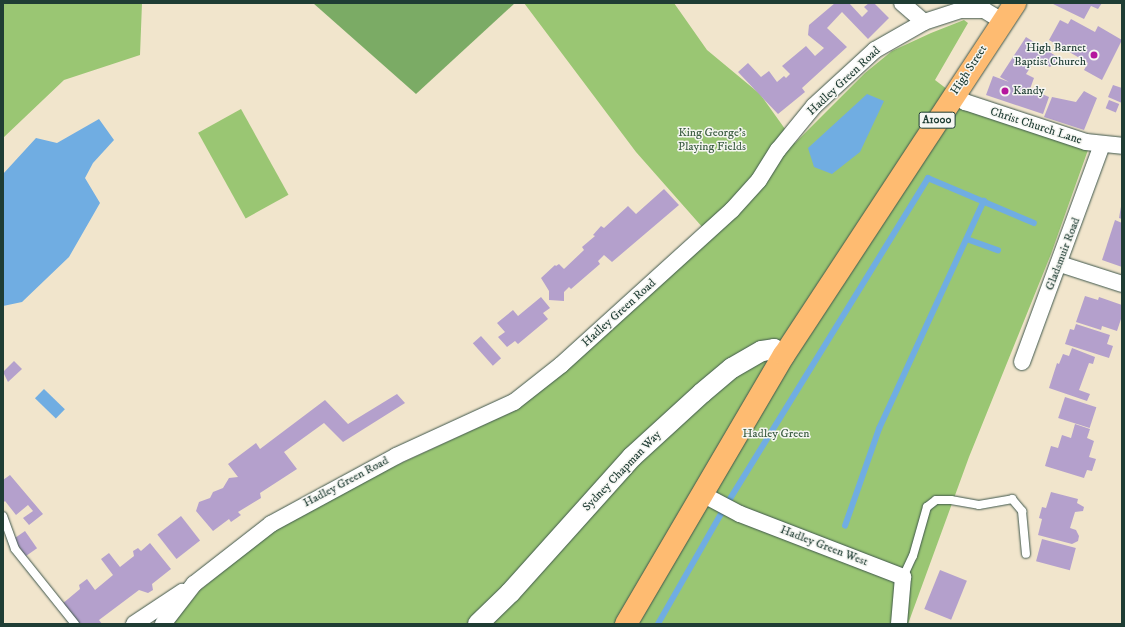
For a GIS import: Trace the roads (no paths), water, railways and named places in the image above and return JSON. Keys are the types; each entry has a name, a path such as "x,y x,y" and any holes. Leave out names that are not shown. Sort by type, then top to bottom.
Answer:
{"main road":[{"name":"High Street","path":"784,355 1015,3"},
{"name":"A1000","path":"626,624 784,355"}],"street":[{"path":"902,3 924,22"},
{"name":"Hadley Green Road","path":"134,624 194,584 271,524 339,485 514,402 561,365 732,210 759,180 778,150 814,106 875,50 924,22 960,10 978,6 1002,21"},
{"name":"Christ Church Lane","path":"954,94 980,107 1102,146 1121,144"},
{"name":"Gladsmuir Road","path":"1022,362 1060,264 1102,146"},
{"path":"1060,264 1122,284"},
{"name":"Sydney Chapman Way","path":"478,624 510,593 632,457 702,393 732,368 762,351 774,348 784,355"},
{"name":"Hadley Green West","path":"702,494 740,514 903,577"},
{"path":"899,624 903,577"},
{"name":"Hadley Green Road","path":"163,624 194,584"}],"lane":[{"path":"903,577 913,556 927,507 936,500 951,500 979,505 1012,499 1022,511 1026,554"},
{"path":"3,516 15,549 75,624"}],"water":[{"path":"867,94 884,101 860,152 832,174 814,167 808,148"},
{"path":"99,119 114,140 93,163 85,178 100,203 69,257 22,302 3,306 3,174 36,138 57,143"},
{"path":"44,389 65,409 56,418 35,398"}],"waterway":[{"path":"730,499 928,178 1034,223"},
{"path":"845,526 879,429 984,201"},
{"path":"967,239 998,250"},
{"path":"658,624 721,514"}],"place":[{"name":"High Barnet Baptist Church","path":"1094,55"},
{"name":"Kandy","path":"1005,91"}],"park label":[{"name":"King George's Playing Fields","path":"712,140"},
{"name":"Hadley Green","path":"776,434"}]}
